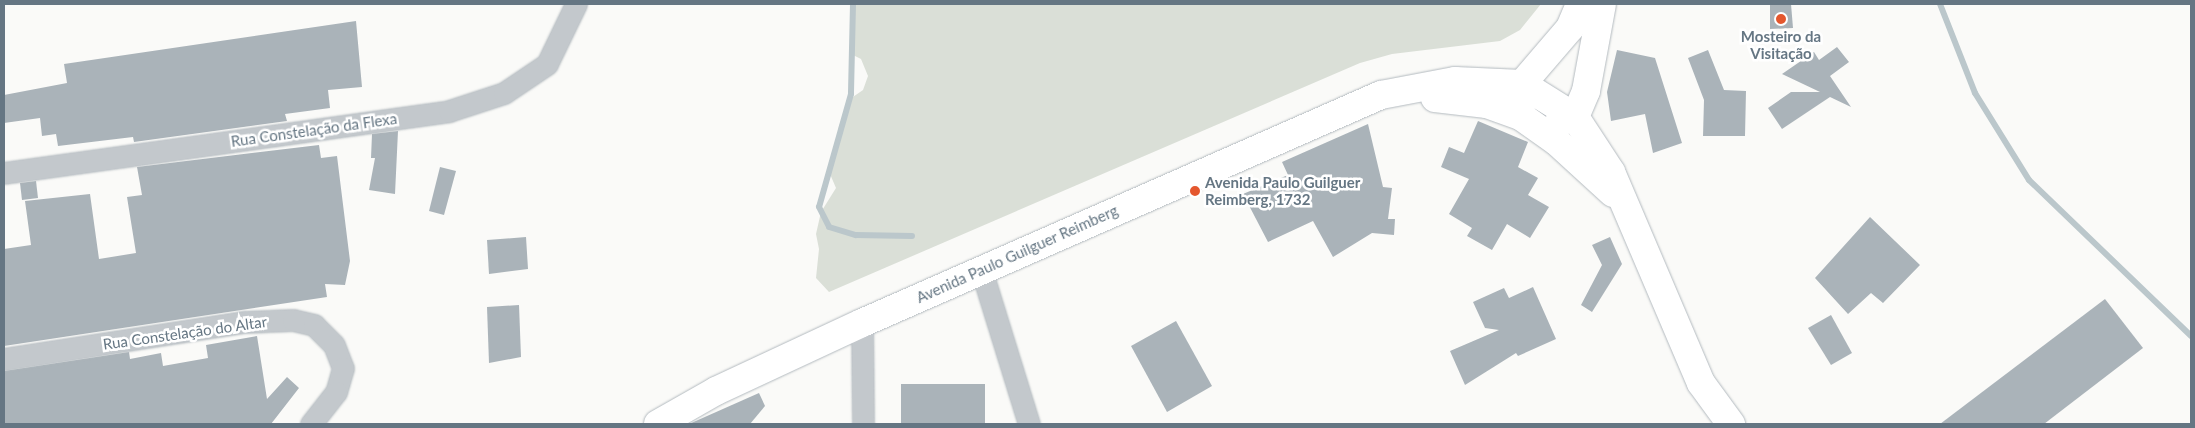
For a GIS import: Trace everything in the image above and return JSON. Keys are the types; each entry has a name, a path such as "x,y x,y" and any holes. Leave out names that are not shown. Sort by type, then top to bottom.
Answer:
{"main road":[{"path":"1580,4 1570,28 1545,60 1522,84 1532,123 1575,116 1594,59 1602,4"},
{"path":"1493,82 1545,60"},
{"name":"Avenida Paulo Guilguer Reimberg","path":"658,424 716,391 981,269 1381,96 1426,83 1493,82 1522,84 1575,116 1599,150 1701,383 1731,424"},
{"name":"Avenida Paulo Guilguer Reimberg","path":"1381,96 1463,99 1532,123 1624,204"}],"street":[{"name":"Rua Constelação da Flexa","path":"4,173 449,111 504,93 547,64 576,4"},
{"path":"981,269 1029,424"},
{"name":"Rua Constelação do Altar","path":"4,359 244,322 292,320 314,325 334,344 344,368 336,392 311,424"},
{"path":"862,323 863,424"}],"shaded area":[{"path":"855,4 1541,4 1520,30 1500,41 1392,54 1360,63 829,292 816,278 819,249 816,234 821,212 836,188 830,174 839,126 850,99 863,90 868,76 861,59 853,55"}],"building":[{"name":"Mosteiro da Visitação","path":"1770,4 1791,4 1793,28 1770,29"},
{"path":"356,21 362,87 328,90 330,108 285,114 287,121 134,142 133,137 58,146 56,134 42,136 40,118 4,123 4,95 67,83 64,64"},
{"path":"1837,47 1849,62 1830,76 1851,107 1830,97 1782,129 1768,108 1791,92 1820,92 1782,74 1814,52 1819,60"},
{"path":"1617,50 1655,58 1682,143 1653,153 1645,114 1611,121 1607,92"},
{"path":"1708,50 1724,90 1746,91 1745,136 1703,136 1704,100 1688,58"},
{"path":"1478,121 1528,142 1518,167 1538,178 1528,195 1549,207 1530,238 1507,224 1492,250 1467,236 1472,228 1449,214 1469,179 1441,167 1449,147 1464,153"},
{"path":"1368,124 1383,187 1392,188 1388,219 1395,219 1394,235 1372,233 1333,257 1313,221 1268,242 1243,194 1288,175 1282,162"},
{"path":"398,131 395,194 369,190 375,158 371,158 372,134"},
{"path":"319,145 321,158 337,156 350,261 345,285 325,284 327,297 4,346 4,249 31,245 25,201 90,194 99,259 136,253 127,197 142,195 137,167"},
{"path":"440,167 456,171 444,215 429,211"},
{"path":"36,181 38,198 22,200 20,183"},
{"path":"1870,217 1920,265 1883,303 1871,293 1848,314 1815,278"},
{"path":"526,237 528,269 489,274 487,240"},
{"path":"1610,237 1622,264 1592,312 1581,305 1602,265 1592,245"},
{"path":"1533,287 1556,339 1518,356 1516,353 1465,385 1450,351 1499,330 1485,328 1473,302 1504,288 1509,298"},
{"path":"2105,299 2143,348 2044,424 1940,424"},
{"path":"519,305 521,357 489,363 487,307"},
{"path":"1831,315 1852,353 1831,365 1808,328"},
{"path":"1176,321 1212,386 1167,412 1131,346"},
{"path":"257,336 267,399 287,377 299,388 271,424 4,424 4,371 129,352 130,359 161,353 163,366 208,358 206,345"},
{"path":"901,384 985,384 985,423 901,424"},
{"path":"759,393 765,406 750,424 689,424"}],"waterway":[{"path":"853,4 851,94 819,207 829,227 856,235 912,236"},
{"path":"1940,4 1975,93 2029,180 2191,336"}],"place":[{"name":"Mosteiro da Visitação","path":"1781,19"},
{"name":"Avenida Paulo Guilguer Reimberg, 1732","path":"1195,191"}]}
